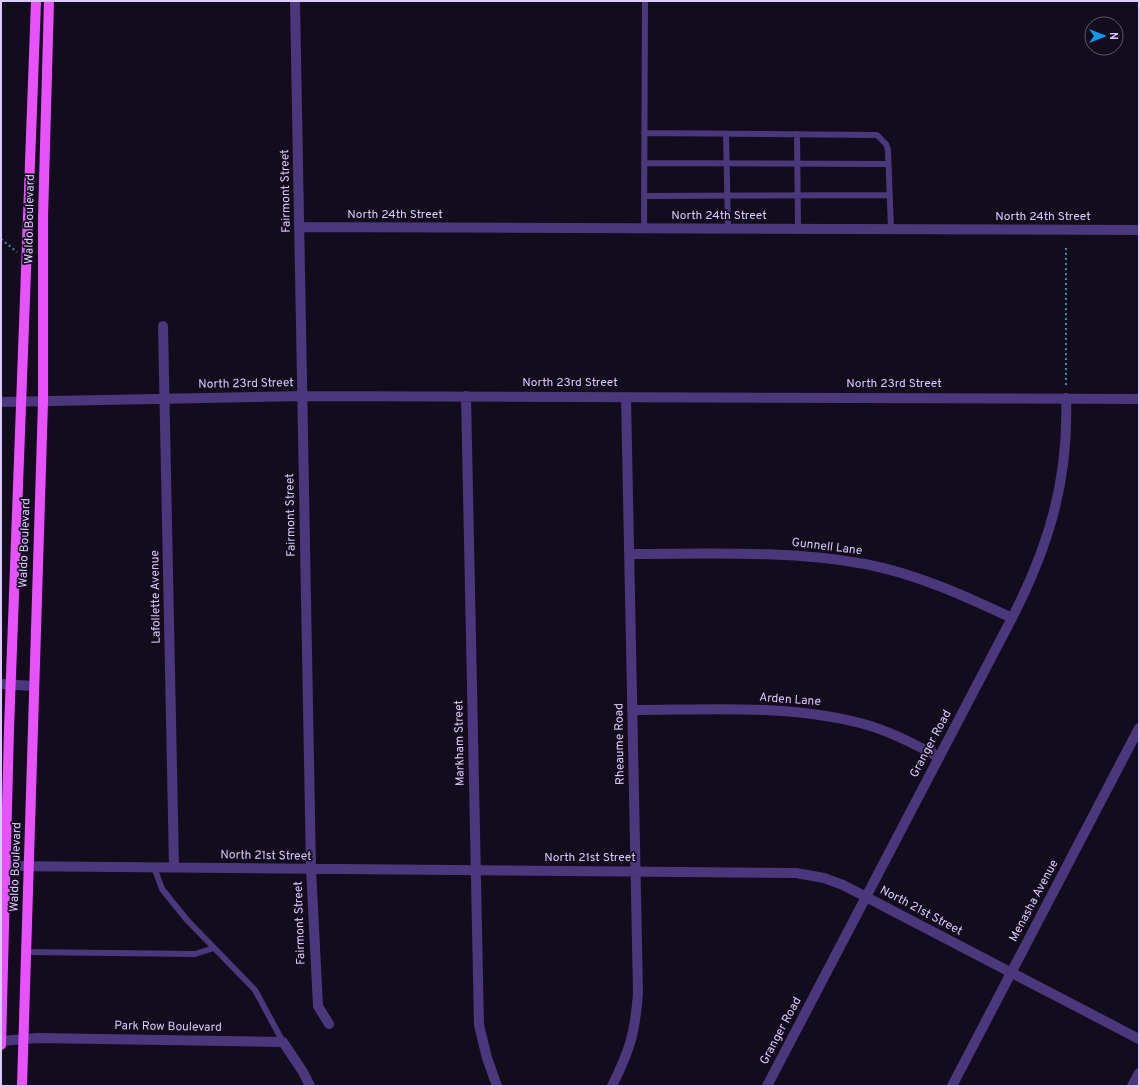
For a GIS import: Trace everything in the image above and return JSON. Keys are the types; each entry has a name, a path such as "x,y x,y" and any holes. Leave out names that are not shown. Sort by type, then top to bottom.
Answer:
{"main road":[{"name":"Waldo Boulevard","path":"1,1045 6,685 29,211 36,1"},
{"name":"Waldo Boulevard","path":"22,1086 43,402 43,218 49,1"}],"street":[{"name":"Fairmont Street","path":"295,1 311,869 318,1006 329,1024"},
{"name":"North 24th Street","path":"299,227 1139,230"},
{"name":"Lafollette Avenue","path":"163,326 174,868"},
{"name":"North 23rd Street","path":"1,402 302,396 1139,399"},
{"name":"Markham Street","path":"466,396 479,1025 487,1058 497,1086"},
{"name":"Rheaume Road","path":"612,1086 627,1055 636,1023 638,993 626,397"},
{"name":"Granger Road","path":"767,1086 1012,618 1039,562 1056,506 1067,432 1066,398"},
{"name":"Gunnell Lane","path":"629,554 784,554 866,564 934,584 1012,618"},
{"path":"6,685 34,686"},
{"name":"Arden Lane","path":"632,710 765,710 824,715 876,729 898,737 939,756"},
{"name":"Menasha Avenue","path":"952,1086 1139,728"},
{"name":"North 21st Street","path":"3,866 796,873 824,878 843,885 1139,1039"},
{"name":"Park Row Boulevard","path":"1,1041 24,1039 284,1042"},
{"path":"284,1042 304,1072 310,1086"},
{"path":"1132,1086 1139,1073"}],"lane":[{"path":"644,228 645,1"},
{"path":"644,133 877,135 886,144 891,229"},
{"path":"726,134 728,229"},
{"path":"798,134 798,229"},
{"path":"644,163 888,164"},
{"path":"644,196 890,195"},
{"path":"154,867 162,889 187,920 255,990 284,1042"},
{"path":"26,952 195,954 214,948"}],"path":[{"path":"1,239 18,252"},
{"path":"1066,247 1066,384"}]}
